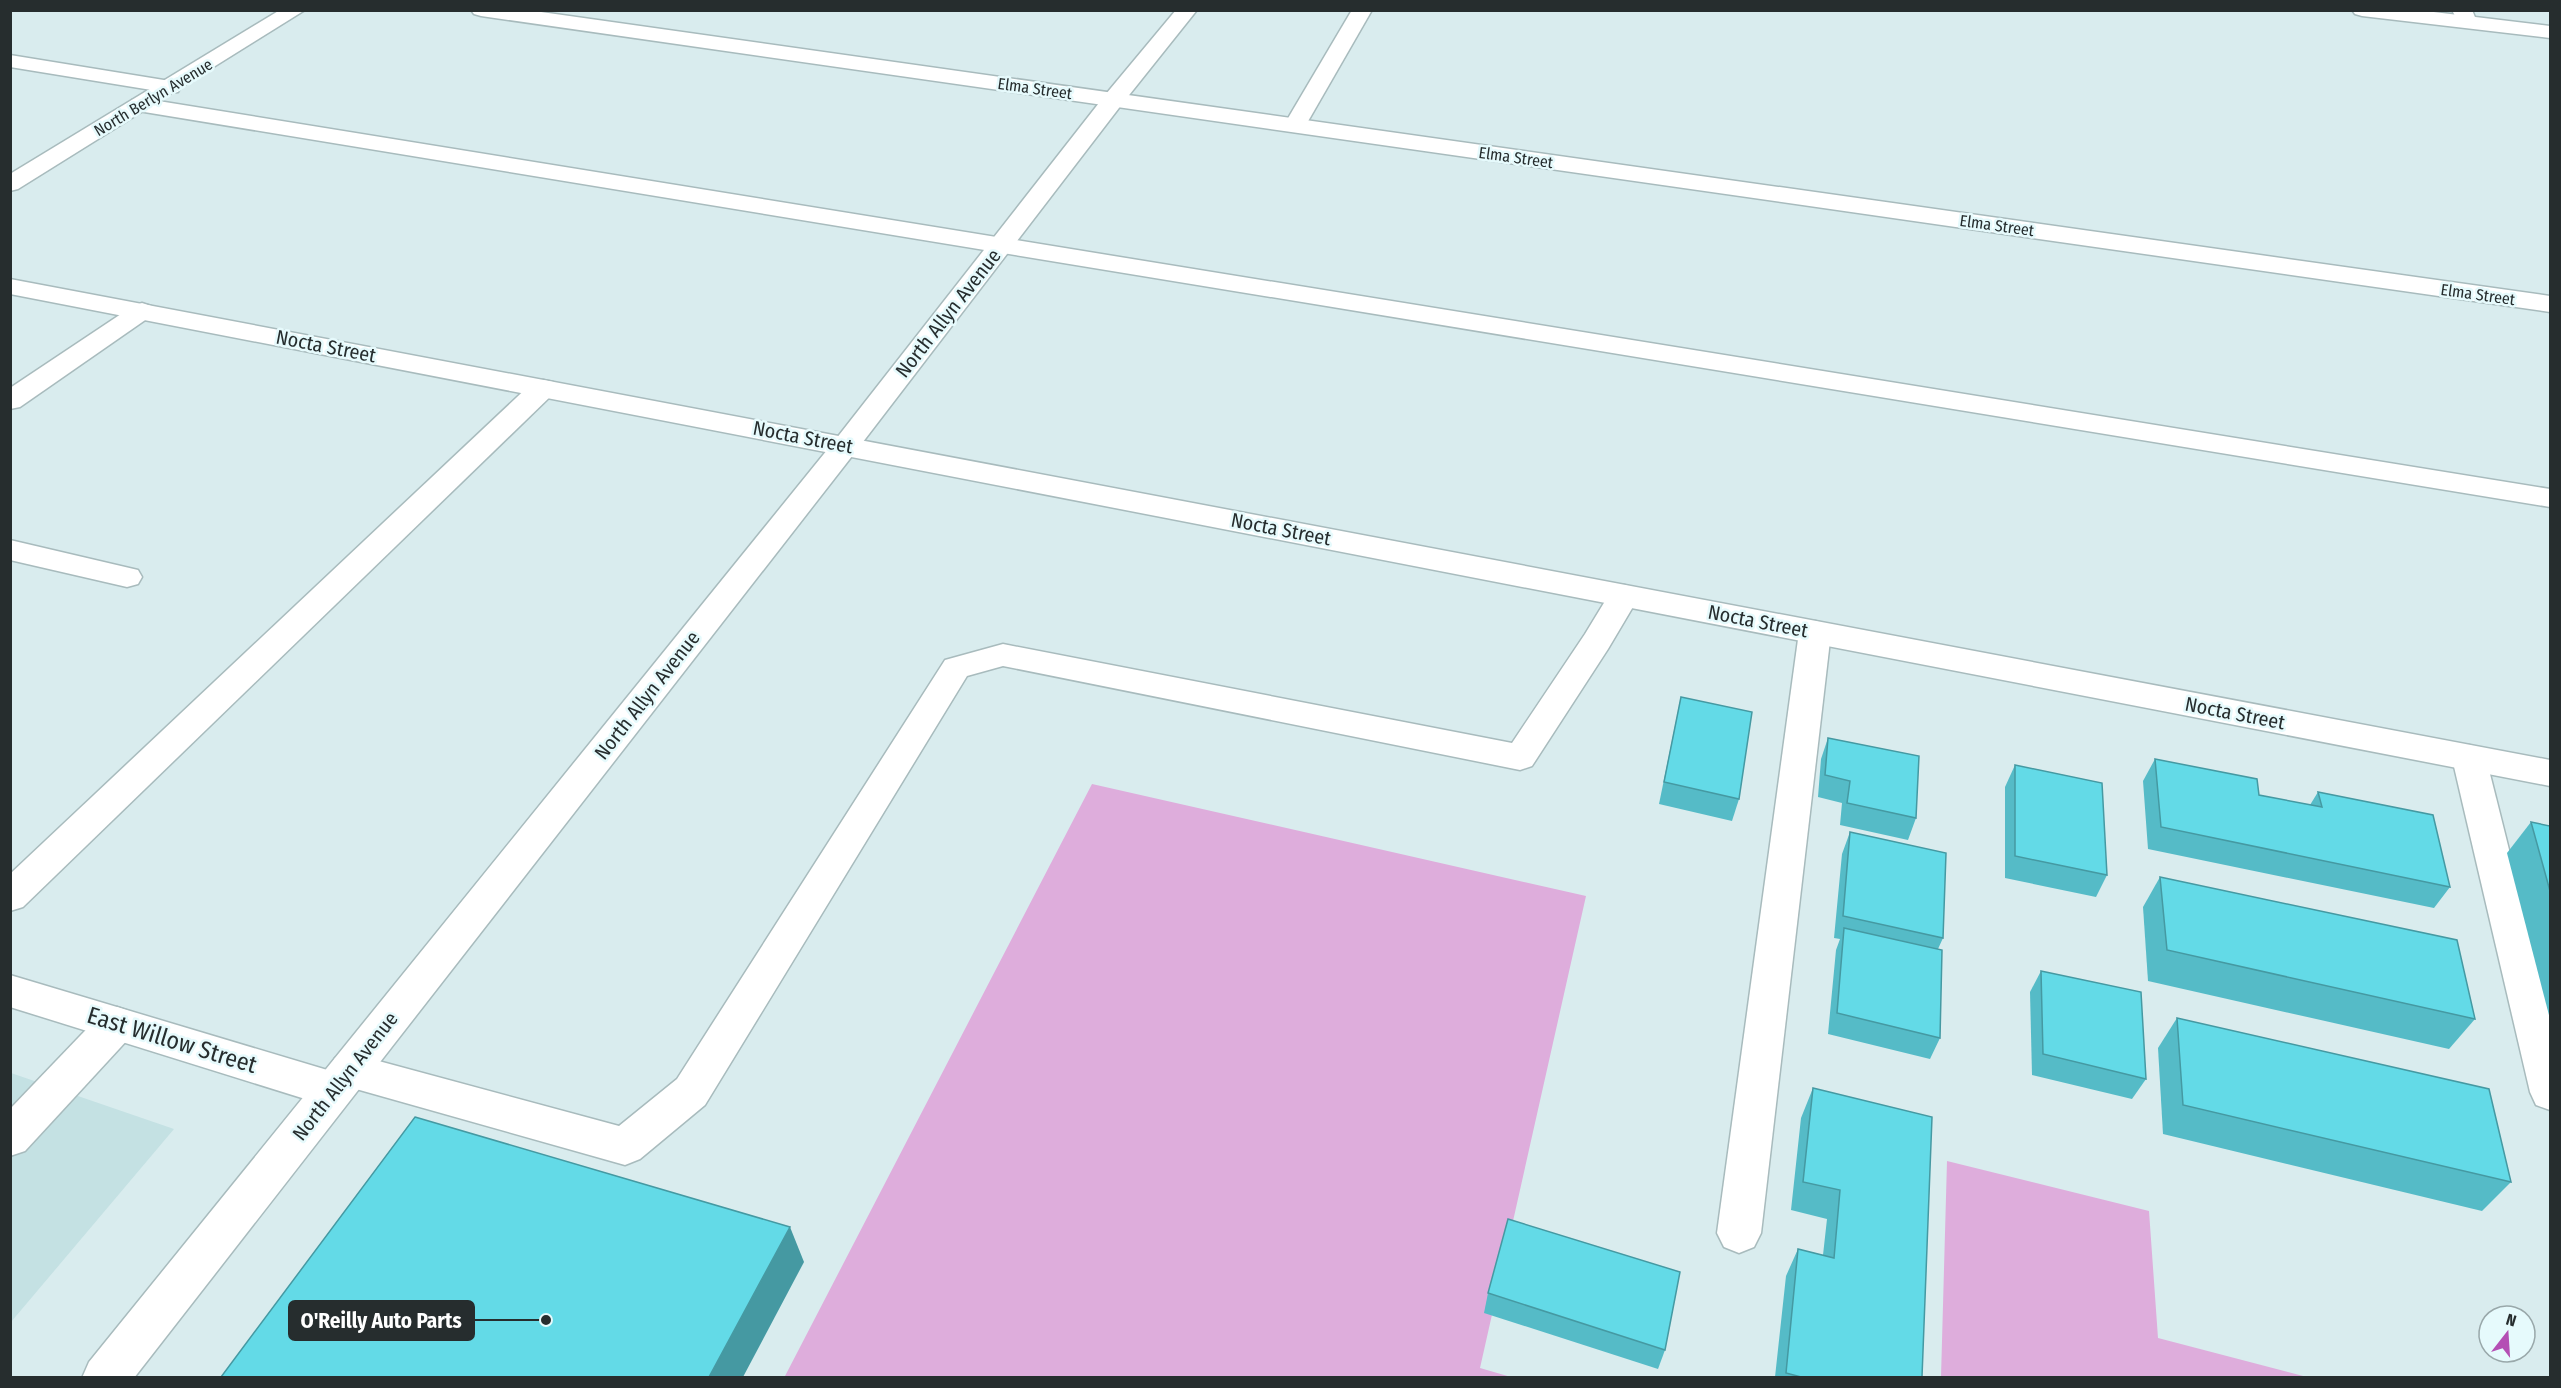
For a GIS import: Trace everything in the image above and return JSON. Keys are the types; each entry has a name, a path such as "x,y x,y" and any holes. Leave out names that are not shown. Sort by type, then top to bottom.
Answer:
{"street":[{"name":"North Berlyn Avenue","path":"10,184 295,10"},
{"name":"Elma Street","path":"481,10 2550,304"},
{"name":"North Allyn Avenue","path":"105,1377 846,445 1114,99 1186,10"},
{"path":"1295,125 1362,10"},
{"path":"2362,10 2465,16 2550,32"},
{"path":"10,61 170,87"},
{"path":"140,105 2550,498"},
{"name":"Nocta Street","path":"10,286 2550,773"},
{"path":"10,401 142,311"},
{"path":"10,897 543,388"},
{"path":"10,549 127,577"},
{"name":"East Willow Street","path":"10,991 117,1024 342,1080 625,1146 691,1092 956,668 1003,655 1520,757 1597,641 1624,595"},
{"path":"1739,1233 1815,632"},
{"path":"2469,758 2550,1092"},
{"path":"10,1138 117,1024"}],"shaded area":[{"path":"1092,784 1586,896 1480,1368 1511,1377 784,1378"},
{"path":"11,1073 174,1129 11,1322"},
{"path":"1947,1161 2149,1211 2158,1338 2307,1377 1941,1377"}],"building":[{"path":"1681,697 1752,712 1739,799 1664,782"},
{"path":"1828,738 1919,756 1916,818 1847,803 1850,781 1825,775"},
{"path":"2155,759 2257,779 2259,795 2322,807 2318,792 2433,815 2450,887 2161,827"},
{"path":"2015,765 2102,783 2107,875 2015,856"},
{"path":"2531,822 2550,826 2550,891"},
{"path":"1850,832 1946,853 1943,938 1843,916"},
{"path":"2160,877 2457,940 2475,1019 2167,950"},
{"path":"1844,928 1942,950 1940,1038 1837,1013"},
{"path":"2041,971 2141,992 2146,1079 2043,1054"},
{"path":"2177,1018 2489,1089 2511,1182 2183,1105"},
{"path":"1813,1088 1932,1117 1922,1377 1801,1377 1786,1373 1798,1249 1834,1258 1840,1190 1803,1182"},
{"path":"415,1117 790,1227 709,1377 221,1377"},
{"path":"1508,1219 1680,1272 1665,1350 1488,1293"}],"place":[{"name":"O'Reilly Auto Parts","path":"546,1320"}]}
